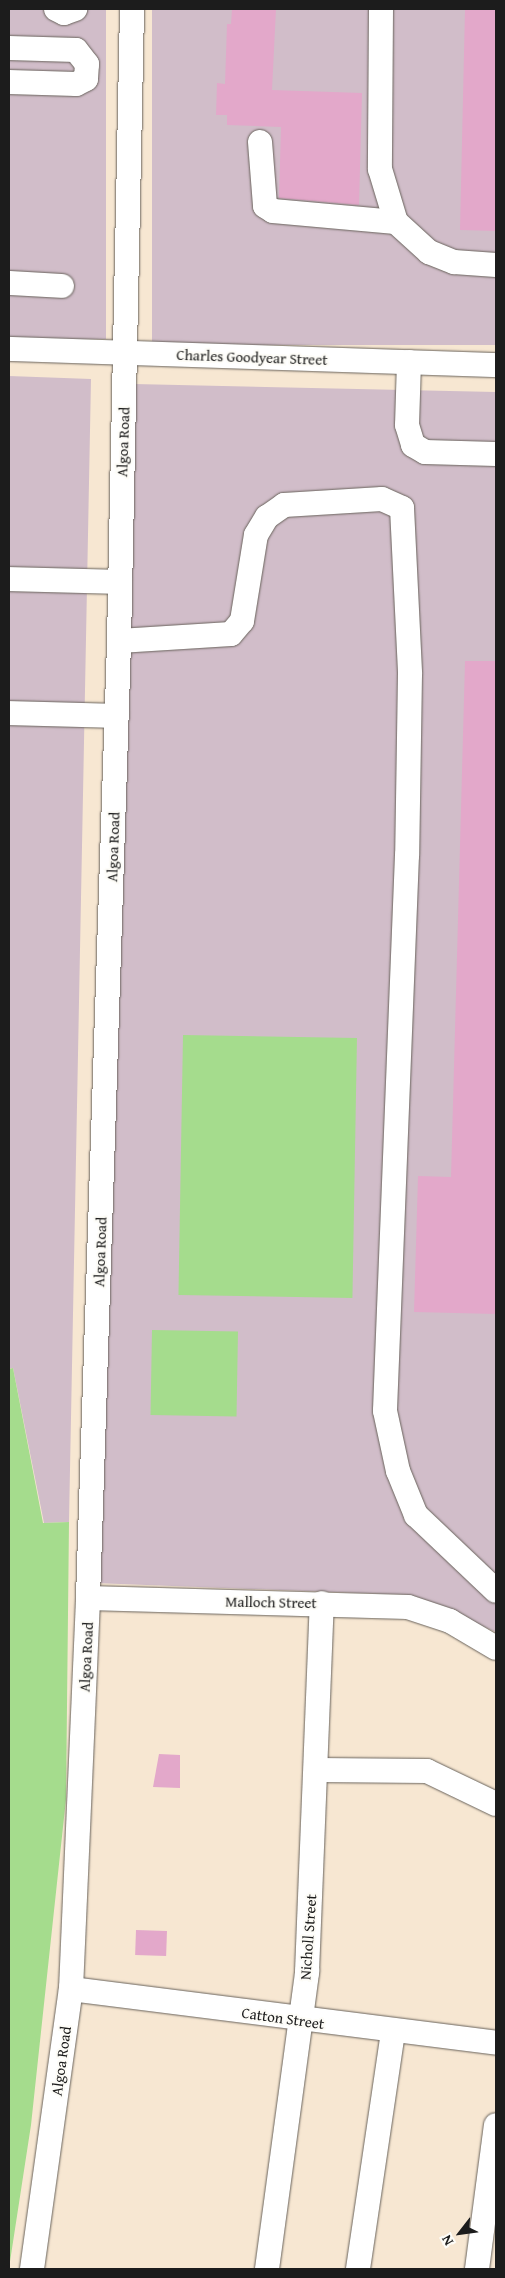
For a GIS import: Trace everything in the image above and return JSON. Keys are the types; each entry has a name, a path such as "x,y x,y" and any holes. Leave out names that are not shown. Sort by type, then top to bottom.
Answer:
{"street":[{"name":"Algoa Road","path":"32,2269 71,1989 88,1598 117,716 130,232 126,214 132,9"},
{"name":"Algoa Road","path":"130,232 140,215 147,9"},
{"path":"381,9 380,170 396,222 429,252 454,262 496,265"},
{"path":"9,48 76,50 87,64 86,80 76,84 9,82"},
{"path":"260,142 265,206 273,211 396,222"},
{"path":"9,284 62,286"},
{"name":"Charles Goodyear Street","path":"9,349 496,365"},
{"path":"409,362 407,425 413,445 425,452 496,454"},
{"path":"119,641 231,634 242,620 256,535 267,517 284,505 382,499 402,508 410,674 407,855 385,1412 398,1471 416,1515 496,1591"},
{"path":"9,579 120,582"},
{"path":"9,713 117,716"},
{"name":"Malloch Street","path":"88,1598 322,1602 420,1609 450,1621 496,1648"},
{"name":"Nicholl Street","path":"267,2269 302,2021 318,1770 322,1602"},
{"path":"318,1770 427,1771 496,1804"},
{"name":"Catton Street","path":"71,1989 302,2021 496,2043"},
{"path":"358,2269 393,2032"},
{"path":"477,2269 496,2125"}],"shaded area":[{"path":"9,9 106,9 106,339 9,339"},
{"path":"152,9 496,9 496,345 152,345"},
{"path":"9,376 91,379 69,1522 44,1523 13,1368 9,1369"},
{"path":"134,384 496,392 496,1632 409,1595 95,1583"}],"green space":[{"path":"183,1035 357,1038 352,1298 178,1295"},
{"path":"152,1330 238,1332 237,1416 151,1415"},
{"path":"13,1368 43,1523 69,1522 66,1799 31,2125 9,2268 9,1369"}],"building":[{"path":"232,9 276,9 272,90 362,93 359,205 279,198 281,127 227,125 227,115 216,115 217,83 225,84 227,24 231,24"},
{"path":"465,9 496,9 496,231 460,230"},
{"path":"465,661 496,661 496,1314 414,1312 418,1176 451,1177"},
{"path":"159,1754 180,1755 180,1788 153,1787"},
{"path":"136,1930 167,1931 166,1956 135,1955"}]}
